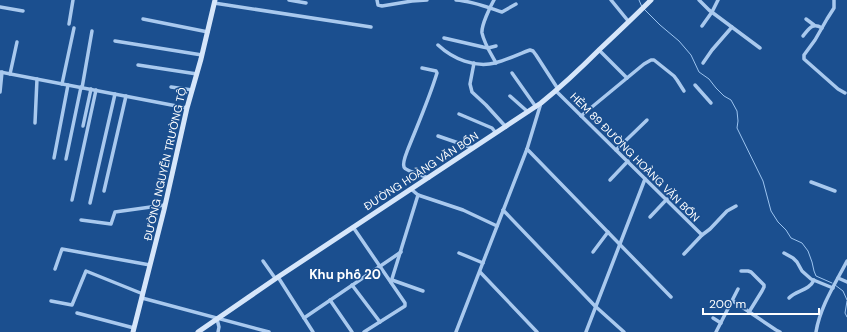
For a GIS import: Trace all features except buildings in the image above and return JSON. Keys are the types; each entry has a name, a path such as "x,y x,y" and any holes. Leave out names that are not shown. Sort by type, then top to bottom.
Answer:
{"main road":[{"name":"ĐƯỜNG HOÀNG VĂN BỔN","path":"198,332 276,278 536,107 557,90 651,0"},
{"name":"ĐƯỜNG NGUYỄN TRƯỜNG TỘ","path":"134,330 187,108 215,2"}],"street":[{"path":"69,24 73,0"},
{"path":"289,0 306,3"},
{"path":"377,0 377,4 379,5 400,1 427,0"},
{"path":"456,0 490,7 502,12 516,4"},
{"path":"438,45 462,61 481,64 496,63 482,35 490,7 494,0"},
{"path":"611,0 629,22"},
{"path":"699,0 712,12 760,48"},
{"path":"702,26 718,0"},
{"path":"834,0 834,8 815,40 804,55 804,59 838,89 845,93"},
{"path":"215,2 371,27"},
{"path":"0,7 24,11"},
{"path":"143,19 208,32"},
{"path":"806,19 814,25 822,28"},
{"path":"803,36 814,25"},
{"path":"703,64 712,50 732,27"},
{"path":"62,84 74,28"},
{"path":"66,159 92,31"},
{"path":"444,38 488,48 496,46"},
{"path":"115,40 202,55"},
{"path":"10,74 17,42"},
{"name":"HẺM 89 ĐƯỜNG HOÀNG VĂN BỔN","path":"496,63 530,50 533,51 557,90 581,116 702,235"},
{"path":"599,50 627,78"},
{"path":"581,116 644,64 651,60 654,60 674,76 684,91"},
{"path":"474,63 470,84 472,92 506,127"},
{"path":"138,65 197,74"},
{"path":"422,68 437,72 403,165 404,168 408,170 429,178"},
{"path":"0,92 1,72 187,108"},
{"path":"512,73 536,107"},
{"path":"35,123 37,79"},
{"path":"54,158 68,85"},
{"path":"695,85 711,102"},
{"path":"171,87 192,90"},
{"path":"83,126 91,89"},
{"path":"72,200 96,90"},
{"path":"90,203 115,94"},
{"path":"104,191 126,96"},
{"path":"510,96 528,112"},
{"path":"456,332 527,149 541,103"},
{"path":"460,114 492,128 496,133"},
{"path":"616,150 648,120"},
{"path":"438,136 473,148"},
{"path":"527,149 671,297"},
{"path":"610,180 628,161"},
{"path":"586,332 645,179"},
{"path":"811,182 834,191"},
{"path":"411,189 418,195 463,210 497,226"},
{"path":"392,281 418,195"},
{"path":"650,217 667,199"},
{"path":"81,220 111,224 115,212 165,205"},
{"path":"684,254 727,211 736,206"},
{"path":"503,210 595,306 624,332"},
{"path":"353,227 392,281 405,303 405,305 364,332"},
{"path":"593,252 608,232"},
{"path":"55,269 62,249 150,265"},
{"path":"304,318 400,252"},
{"path":"459,253 483,263"},
{"path":"784,253 793,258 802,271 814,280 834,286"},
{"path":"263,260 313,332"},
{"path":"816,332 822,309 847,261"},
{"path":"51,301 72,304 86,271 143,296 218,319 269,332"},
{"path":"741,271 751,272 764,285 764,288 749,312"},
{"path":"480,272 502,297 537,332"},
{"path":"838,278 847,282"},
{"path":"789,298 792,294 810,286 814,280"},
{"path":"392,281 423,291"},
{"path":"352,284 380,322"},
{"path":"716,332 738,290"},
{"path":"330,300 352,332"},
{"path":"733,301 780,332"},
{"path":"77,313 134,330"},
{"path":"713,318 721,323"},
{"path":"218,319 218,332"}],"waterway":[{"path":"639,0 642,7"},
{"path":"644,9 679,41 691,55 699,72 709,79 724,96 731,100 737,111 737,128 763,181 771,211 791,238 802,243 808,251 816,276 832,283"},
{"path":"835,285 843,291 847,300"},
{"path":"847,301 845,313 847,317"}],"district":[{"name":"Khu phố 20","path":"345,274"}]}
